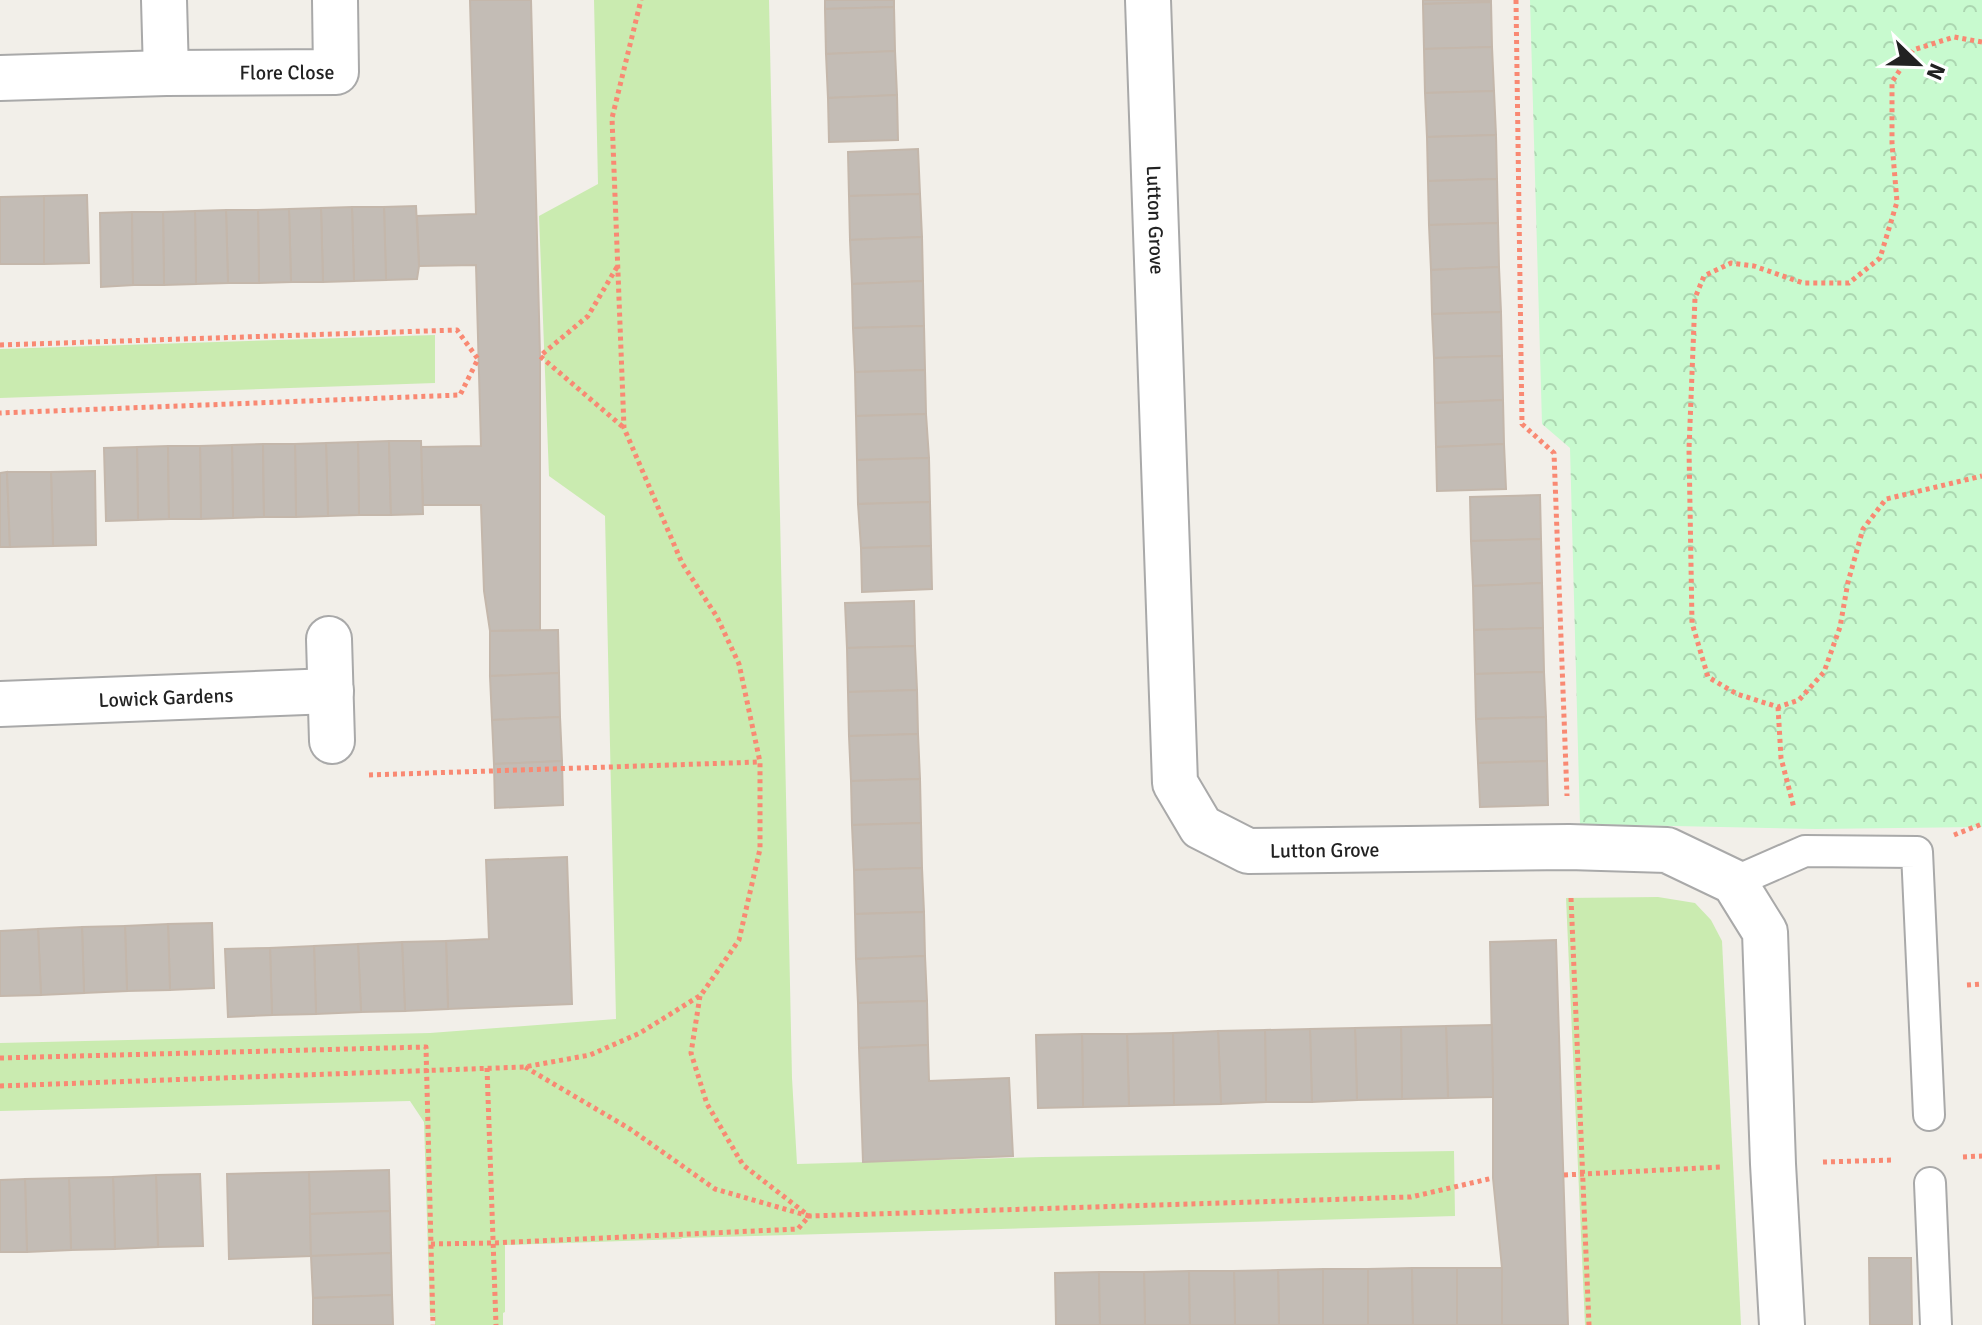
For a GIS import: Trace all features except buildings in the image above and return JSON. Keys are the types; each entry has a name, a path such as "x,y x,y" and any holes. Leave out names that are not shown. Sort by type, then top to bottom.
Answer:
{"street":[{"path":"164,0 166,73"},
{"name":"Flore Close","path":"0,78 336,72 335,0"},
{"name":"Lutton Grove","path":"1148,0 1175,783 1201,827 1248,851 1569,847 1667,850 1734,882"},
{"path":"329,639 332,741"},
{"name":"Lowick Gardens","path":"0,704 331,691"},
{"path":"1734,882 1765,932 1782,1325"}],"lane":[{"path":"1734,882 1805,851 1917,852 1929,1115"},
{"path":"1930,1183 1936,1325"}],"path":[{"path":"0,1086 524,1067 590,1055 640,1033 701,995 739,940 760,849 760,762 739,664 717,617 682,563 624,428 612,118 641,0"},
{"path":"1516,0 1522,424 1554,453 1589,1325"},
{"path":"1982,42 1954,37 1913,50 1892,82 1892,143 1897,202 1880,258 1849,283 1803,283 1754,266 1731,263 1704,276 1695,298 1689,449 1692,623 1708,677 1737,694 1778,707 1799,700 1824,672 1840,627 1848,582 1863,529 1886,499 1982,476"},
{"path":"618,266 588,316 540,356 624,428"},
{"path":"0,345 457,330 478,359 460,395 0,413"},
{"path":"1778,707 1781,758 1805,851"},
{"path":"332,741 355,775 760,762"},
{"path":"701,995 691,1053 707,1104 743,1165 809,1216"},
{"path":"0,1058 426,1047 433,1325"},
{"path":"524,1067 630,1129 715,1189 809,1216 1411,1197 1493,1178"},
{"path":"487,1068 496,1325"},
{"path":"1952,1157 1982,1156"},
{"path":"1564,1175 1907,1159"},
{"path":"431,1244 798,1229 809,1216"}],"green space":[{"path":"594,0 769,0 792,1078 797,1164 1454,1151 1455,1216 505,1245 503,1325 435,1325 435,1316 430,1316 424,1122 410,1101 0,1111 0,1043 430,1033 616,1019 605,516 549,476 539,216 598,184"},
{"path":"1530,0 1982,0 1982,827 1816,829 1580,824 1570,448 1542,424"},
{"path":"435,335 435,383 0,398 0,349"},
{"path":"1658,897 1695,903 1711,920 1722,941 1741,1325 1585,1325 1566,898"}]}
